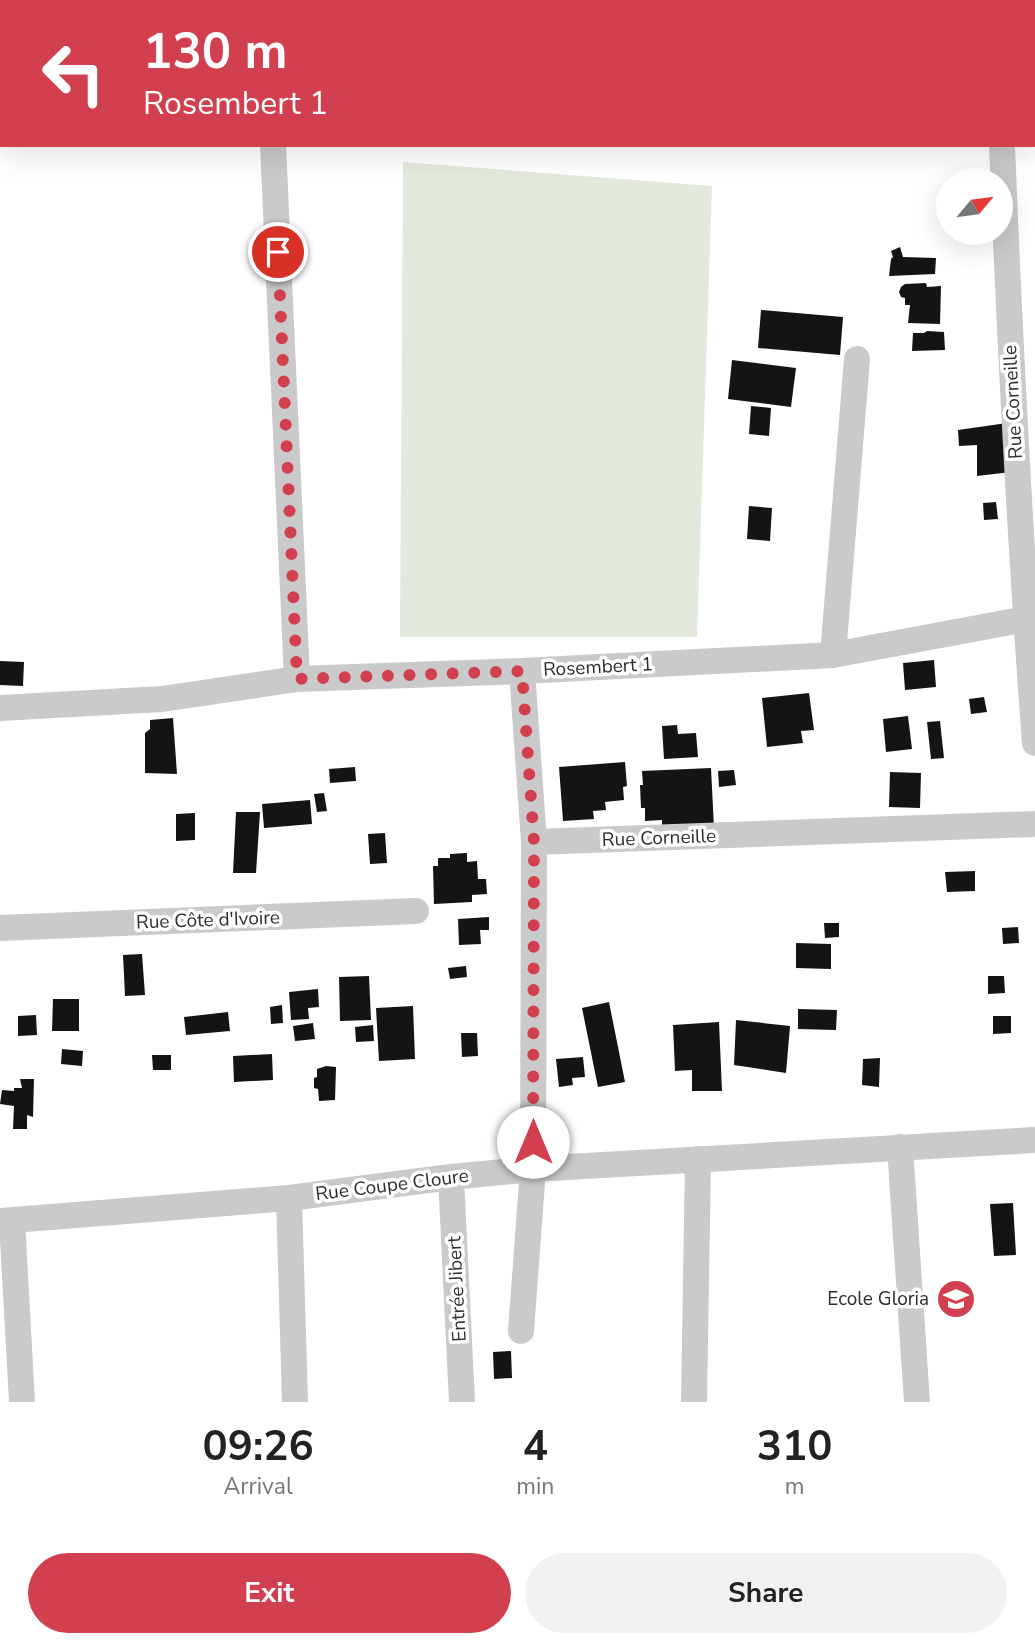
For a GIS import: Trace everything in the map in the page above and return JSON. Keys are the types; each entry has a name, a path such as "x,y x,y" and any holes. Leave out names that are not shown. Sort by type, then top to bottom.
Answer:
{"street":[{"path":"273,147 297,679"},
{"name":"Rue Corneille","path":"1002,147 1010,341 1035,743"},
{"path":"833,655 857,359"},
{"name":"Rosembert 1","path":"0,708 162,699 297,679 833,655 1026,619"},
{"path":"521,1331 533,1169 534,842 522,671"},
{"name":"Rue Corneille","path":"534,842 1035,824"},
{"name":"Rue Côte d'Ivoire","path":"0,928 416,911"},
{"name":"Rue Coupe Cloure","path":"6,1221 289,1198 533,1169 1035,1140"},
{"path":"900,1147 917,1402"},
{"path":"694,1402 698,1159"},
{"name":"Entrée Jibert","path":"451,1177 462,1402"},
{"path":"289,1198 295,1402"},
{"path":"6,1221 22,1402"}],"shaded area":[{"path":"403,162 712,186 697,637 400,637"}],"building":[{"path":"900,247 903,257 936,258 935,274 889,276 893,257 891,251"},
{"path":"926,283 927,287 941,286 940,324 908,323 910,305 905,305 905,298 901,297 901,287 905,284"},
{"path":"761,310 843,317 840,355 758,348"},
{"path":"944,332 945,350 912,351 913,333"},
{"path":"732,360 796,368 791,407 728,399"},
{"path":"751,406 771,408 769,436 749,434"},
{"path":"1007,423 1011,472 977,476 977,445 959,446 958,430"},
{"path":"996,502 998,519 984,520 983,503"},
{"path":"749,506 772,508 770,541 747,539"},
{"path":"934,660 936,687 905,690 903,663"},
{"path":"0,661 24,662 23,686 0,685"},
{"path":"809,693 814,730 801,731 803,743 767,747 762,698"},
{"path":"984,697 987,712 971,714 969,699"},
{"path":"908,716 912,749 886,752 883,719"},
{"path":"173,718 177,774 145,773 145,733 150,729 150,720"},
{"path":"940,721 944,758 931,759 927,722"},
{"path":"677,725 678,734 696,733 698,757 664,759 662,726"},
{"path":"625,762 627,786 623,787 624,800 605,802 606,810 593,811 594,819 563,821 559,767"},
{"path":"355,767 356,781 330,783 329,769"},
{"path":"711,768 714,828 662,831 662,820 645,821 645,808 641,808 642,771"},
{"path":"734,770 736,785 719,787 718,771"},
{"path":"890,772 921,773 920,808 889,807"},
{"path":"324,793 327,811 317,812 314,794"},
{"path":"310,800 312,824 264,828 262,804"},
{"path":"236,812 260,812 256,873 233,873"},
{"path":"195,813 195,840 176,841 176,814"},
{"path":"385,833 387,863 370,864 368,834"},
{"path":"467,853 467,862 477,861 478,879 486,879 487,894 472,895 472,902 434,904 433,866 438,866 438,858"},
{"path":"975,871 975,891 947,892 945,872"},
{"path":"489,917 489,930 480,930 481,944 459,945 458,919"},
{"path":"824,923 839,923 839,937 825,938"},
{"path":"1018,927 1019,943 1003,944 1002,928"},
{"path":"796,943 831,944 831,969 796,968"},
{"path":"142,954 145,995 125,996 123,955"},
{"path":"466,966 467,977 450,979 448,968"},
{"path":"369,976 371,1020 340,1021 339,977"},
{"path":"988,976 1004,976 1005,993 988,994"},
{"path":"318,989 319,1007 308,1008 309,1019 291,1020 289,992"},
{"path":"53,999 79,999 79,1031 52,1031"},
{"path":"609,1002 625,1082 598,1087 582,1008"},
{"path":"282,1005 283,1023 271,1024 270,1007"},
{"path":"413,1006 415,1059 379,1061 376,1008"},
{"path":"798,1009 837,1010 836,1030 798,1029"},
{"path":"228,1012 230,1031 186,1035 184,1017"},
{"path":"36,1015 37,1035 18,1036 18,1016"},
{"path":"993,1016 1011,1016 1011,1033 993,1034"},
{"path":"736,1020 790,1026 786,1073 734,1065"},
{"path":"719,1022 722,1091 692,1091 692,1070 675,1071 673,1025"},
{"path":"313,1023 315,1039 295,1041 293,1026"},
{"path":"373,1025 374,1041 356,1042 355,1027"},
{"path":"461,1033 477,1033 478,1056 462,1057"},
{"path":"62,1049 83,1051 82,1066 61,1064"},
{"path":"272,1054 273,1080 234,1082 233,1056"},
{"path":"152,1055 171,1055 171,1070 153,1070"},
{"path":"583,1057 585,1077 572,1078 573,1085 559,1087 556,1059"},
{"path":"880,1058 879,1087 862,1085 863,1059"},
{"path":"336,1067 335,1100 319,1101 318,1089 314,1088 314,1078 317,1077 317,1069"},
{"path":"20,1079 34,1079 33,1117 27,1115 27,1129 13,1129 14,1106 0,1104 2,1090 14,1091 14,1088 22,1088"},
{"path":"1013,1203 1016,1255 994,1256 990,1204"},
{"path":"511,1351 512,1378 494,1379 493,1352"}],"place":[{"name":"Ecole Gloria","path":"956,1299"}],"route":[{"path":"278,252 297,679 522,671 534,842 533,1142"}]}
